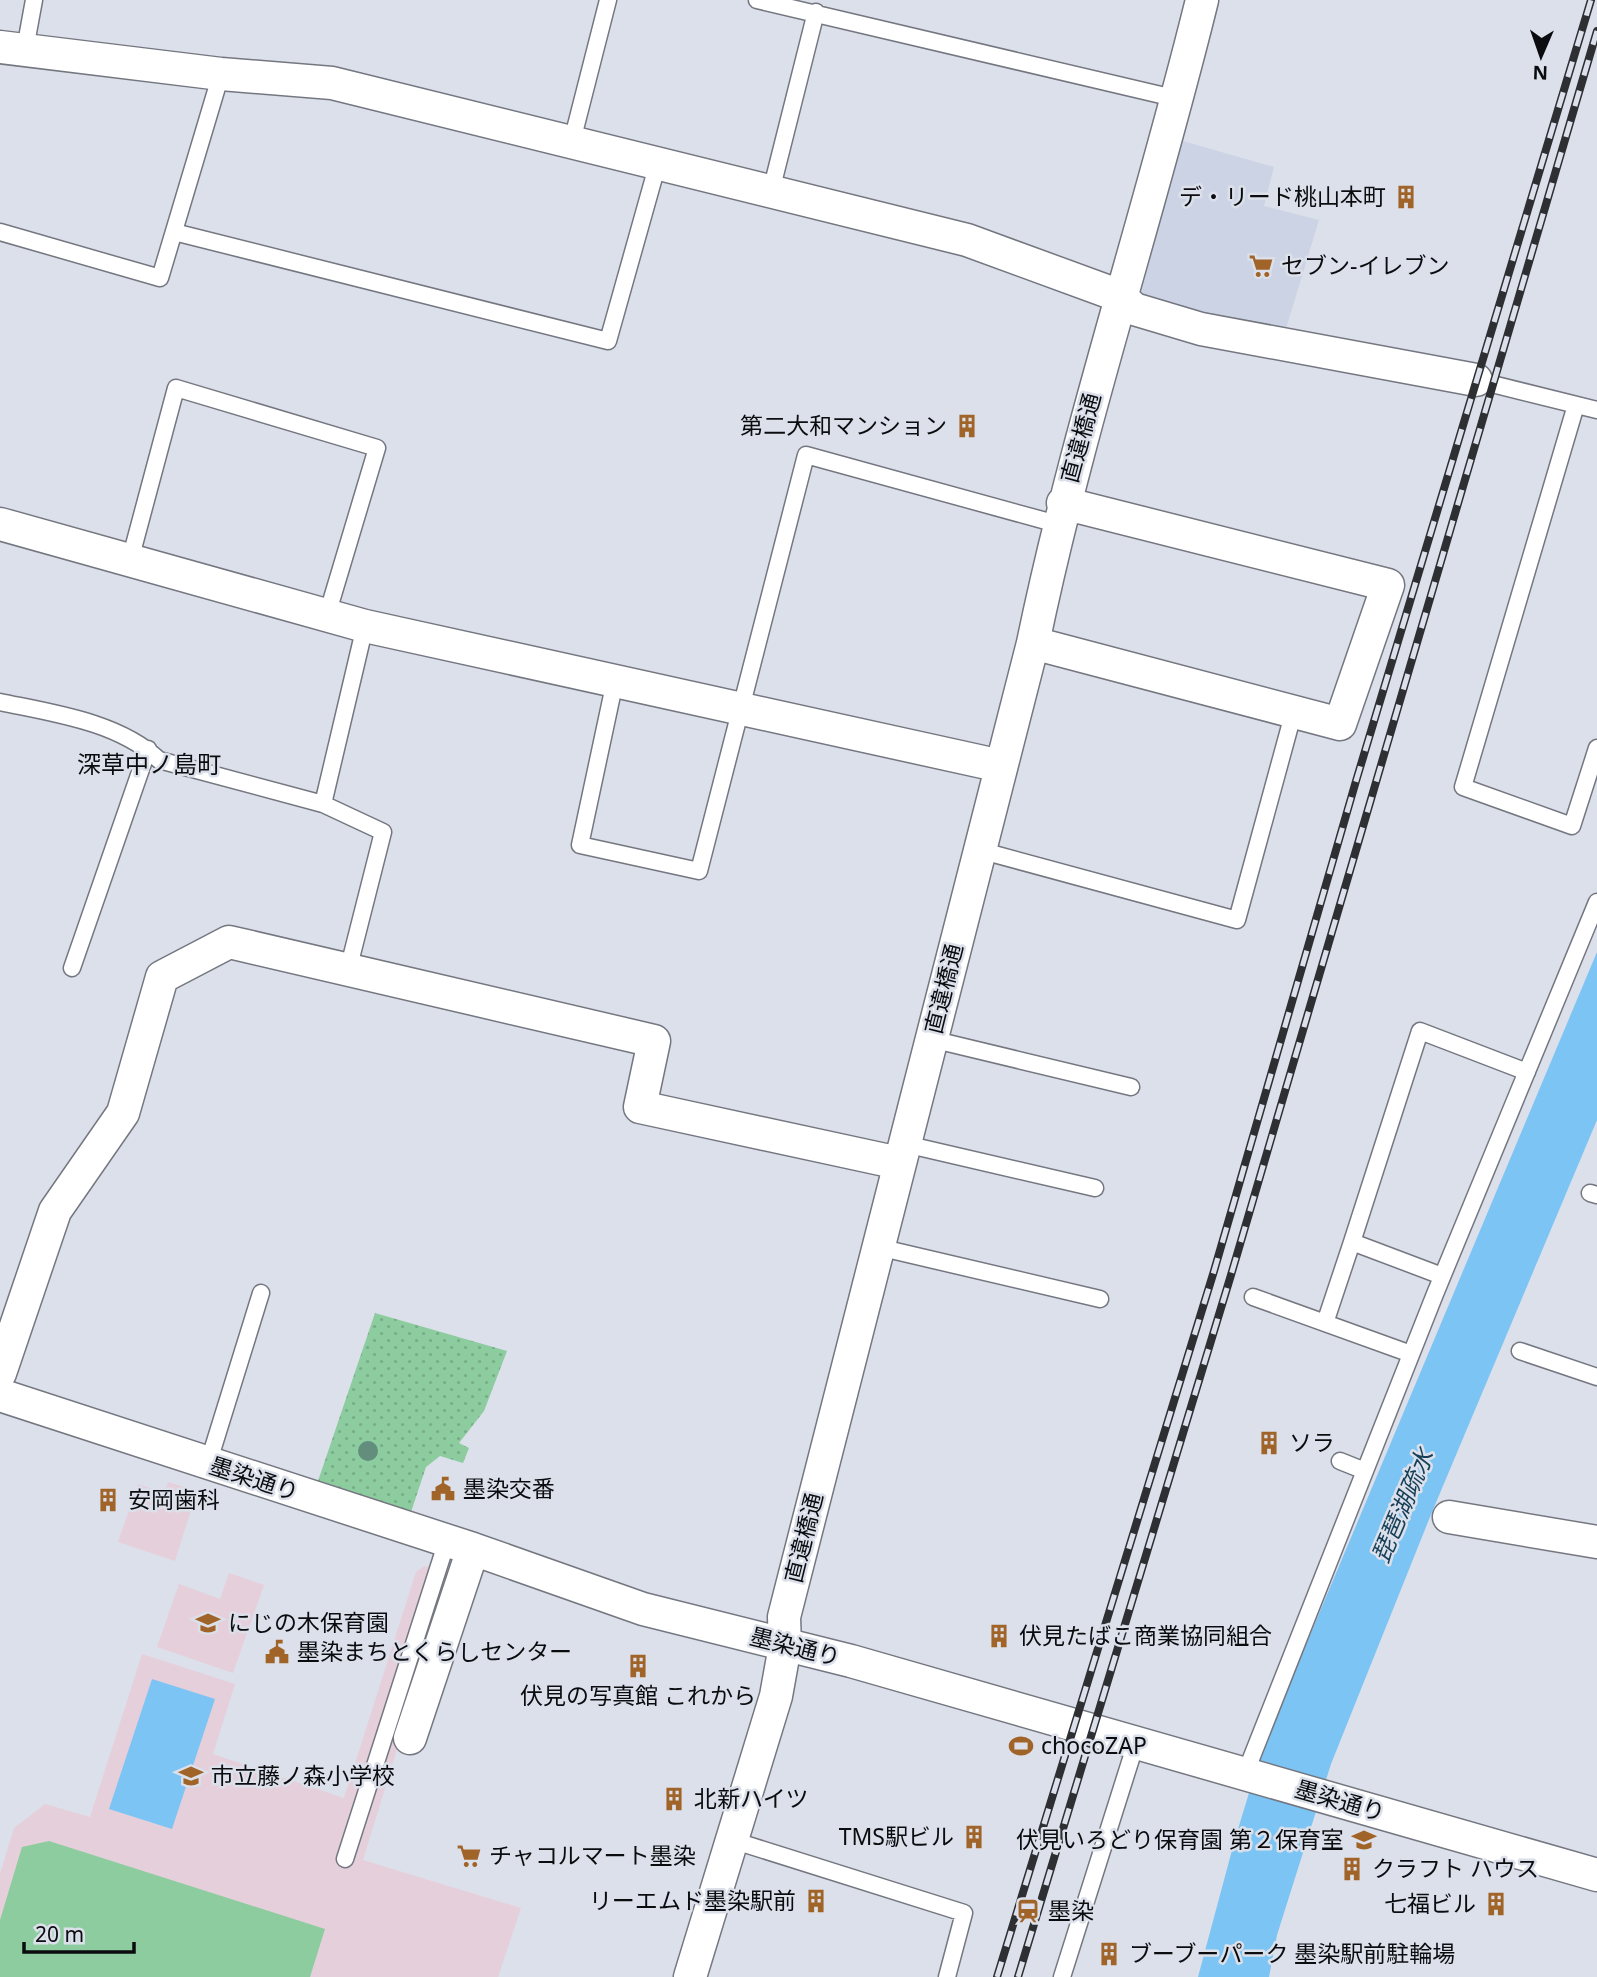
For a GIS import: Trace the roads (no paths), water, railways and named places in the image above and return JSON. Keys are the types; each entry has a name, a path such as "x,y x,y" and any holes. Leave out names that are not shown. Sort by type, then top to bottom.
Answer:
{"street":[{"name":"直違橋通","path":"690,1977 776,1696 785,1646 784,1616 1032,643 1060,514 1178,99 1202,0"},
{"path":"13,48 221,74 332,83 968,240 1120,296 1135,309 1201,329 1476,380"},
{"path":"1032,643 1340,724 1388,585 1060,514"},
{"path":"0,524 365,626 1001,766"},
{"path":"0,1373 55,1211 123,1113 162,976 229,942 654,1041 640,1107 902,1154"},
{"name":"墨染通り","path":"0,1395 460,1545 643,1609 851,1661 1597,1875"},
{"path":"1449,1517 1597,1542"},
{"path":"410,1738 460,1545"}],"lane":[{"path":"13,48 34,0"},
{"path":"572,141 608,0"},
{"path":"757,0 1178,99"},
{"path":"771,191 816,12"},
{"path":"0,232 160,278 221,74"},
{"path":"174,232 608,341 658,163"},
{"path":"1476,380 1597,410"},
{"path":"130,560 176,388 377,448 327,615"},
{"path":"1576,405 1463,787 1572,826 1597,748"},
{"path":"615,681 580,845 699,871 806,455 1060,514"},
{"path":"323,804 365,626"},
{"path":"0,702 62,714 141,742 159,760 323,804 383,832 348,970"},
{"path":"979,850 1237,920 1294,711"},
{"path":"72,968 148,750"},
{"path":"1245,1774 1411,1354 1597,902"},
{"path":"1325,1323 1420,1031 1527,1072"},
{"path":"931,1038 1131,1087"},
{"path":"902,1154 1095,1188"},
{"path":"1352,1242 1443,1276"},
{"path":"878,1247 1100,1299"},
{"path":"208,1464 261,1293"},
{"path":"1253,1297 1411,1354"},
{"path":"1520,1351 1597,1377"},
{"path":"1340,1461 1365,1471"},
{"path":"345,1859 460,1545"},
{"path":"1062,1977 1136,1743"},
{"path":"732,1840 964,1913 947,1977"}],"water":[{"name":"琵琶湖疏水","path":"1597,952 1597,1120 1432,1512 1331,1764 1277,1935 1269,1977 1198,1977 1263,1747"},
{"path":"152,1679 215,1699 172,1829 109,1809"}],"railway":[{"path":"997,1977 1214,1271 1356,781 1591,0"},
{"path":"1018,1977 1231,1275 1597,31"}],"place":[{"name":"デ・リード桃山本町","path":"1406,197"},
{"name":"セブン-イレブン","path":"1261,266"},
{"name":"第二大和マンション","path":"967,426"},
{"name":"ソラ","path":"1269,1443"},
{"name":"墨染交番","path":"443,1489"},
{"name":"安岡歯科","path":"108,1500"},
{"name":"にじの木保育園","path":"208,1623"},
{"name":"伏見たばこ商業協同組合","path":"999,1636"},
{"name":"墨染まちとくらしセンター","path":"277,1652"},
{"name":"伏見の写真館 これから","path":"638,1666"},
{"name":"chocoZAP","path":"1021,1746"},
{"name":"市立藤ノ森小学校","path":"191,1776"},
{"name":"北新ハイツ","path":"674,1799"},
{"name":"TMS駅ビル","path":"974,1837"},
{"name":"伏見いろどり保育園 第２保育室","path":"1364,1840"},
{"name":"チャコルマート墨染","path":"469,1856"},
{"name":"クラフト ハウス","path":"1352,1869"},
{"name":"リーエムド墨染駅前","path":"816,1901"},
{"name":"七福ビル","path":"1496,1904"},
{"name":"墨染","path":"1028,1911"},
{"name":"ブーブーパーク 墨染駅前駐輪場","path":"1109,1954"}],"district":[{"name":"深草中ノ島町","path":"149,765"}]}
